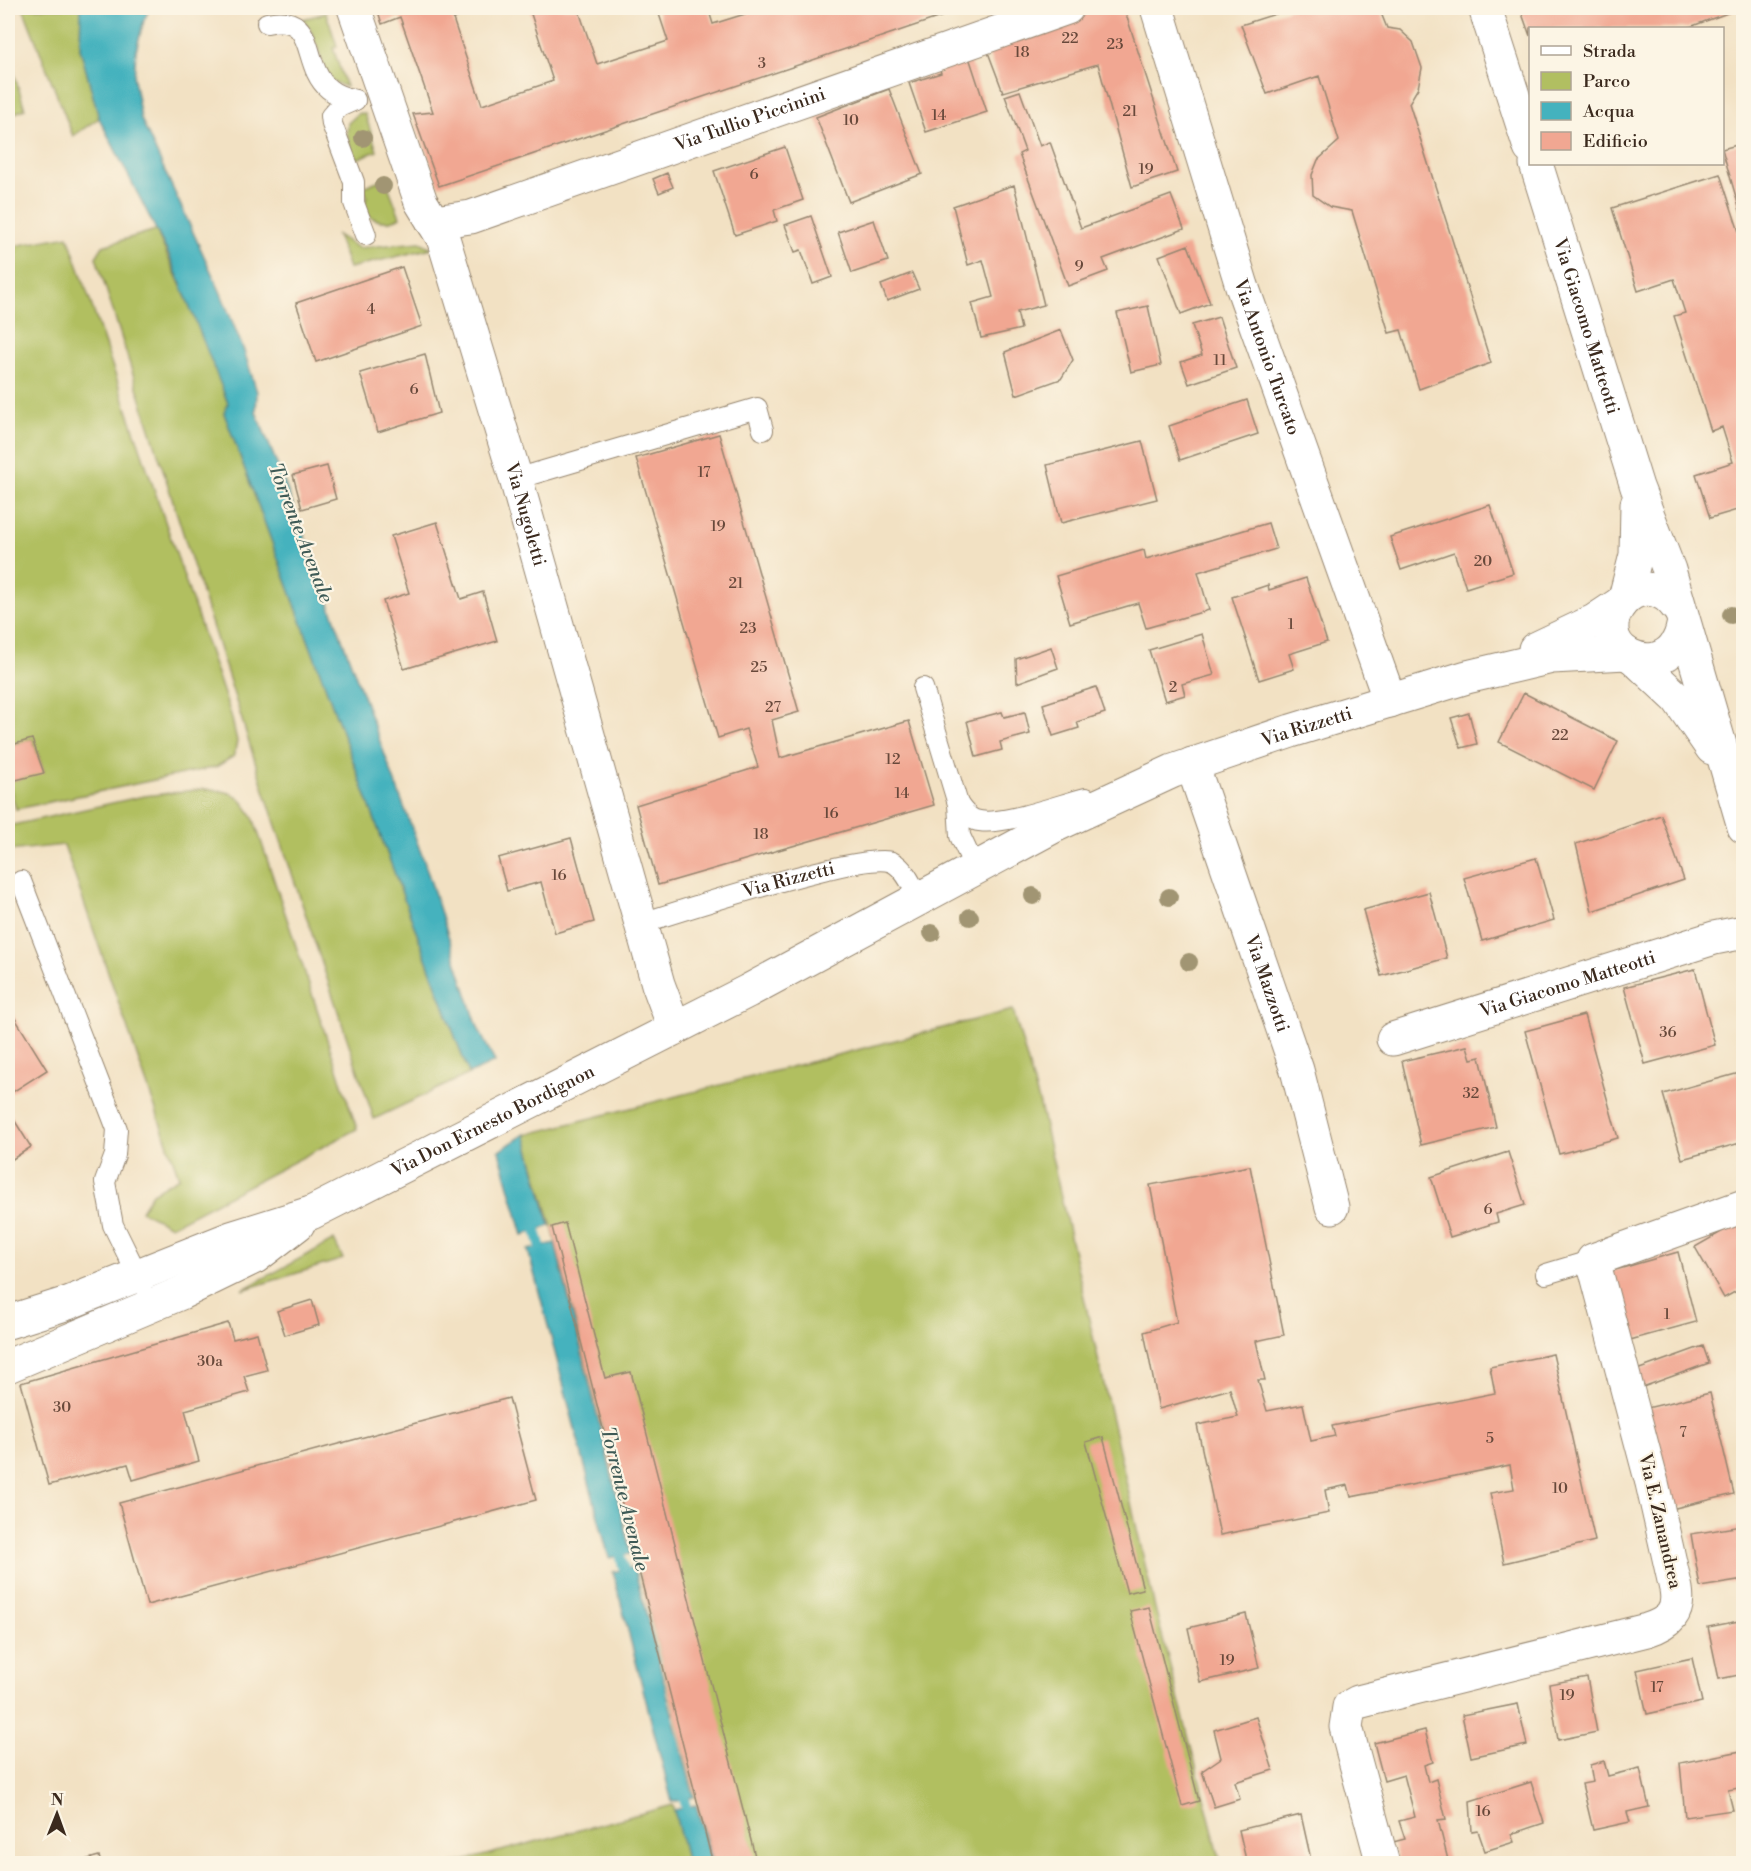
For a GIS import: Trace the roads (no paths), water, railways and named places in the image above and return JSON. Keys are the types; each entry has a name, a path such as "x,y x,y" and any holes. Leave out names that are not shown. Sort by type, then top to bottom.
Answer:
{"street":[{"name":"Via Nugoletti","path":"354,8 421,202 443,238 516,479 658,984 674,1027"},
{"name":"Via Tullio Piccinini","path":"433,222 471,217 1067,8"},
{"name":"Via Antonio Turcato","path":"1157,8 1242,286 1390,701"},
{"path":"1485,8 1529,145"},
{"name":"Via Giacomo Matteotti","path":"1536,165 1637,487 1669,570 1743,827"},
{"name":"Via Giacomo Matteotti","path":"1637,487 1636,555 1631,584 1614,613 1612,631 1615,639 1663,684 1702,730 1731,790"},
{"path":"1621,601 1641,590 1658,591 1666,595 1681,617 1677,645 1663,657 1643,660 1630,655"},
{"name":"Via Rizzetti","path":"1467,677 1550,643 1594,621 1621,601"},
{"name":"Via Rizzetti","path":"674,1027 748,991 1067,820 1149,781 1192,764 1467,677 1552,657 1630,655"},
{"name":"Via Mazzotti","path":"1192,764 1297,1070 1332,1207"},
{"name":"Via Giacomo Matteotti","path":"1393,1039 1714,938 1743,932"},
{"name":"Via Don Ernesto Bordignon","path":"311,1213 674,1027"},
{"path":"1593,1260 1743,1206"},
{"path":"8,1322 138,1276 231,1238 311,1213"},
{"path":"8,1366 152,1305 255,1257 311,1213"},
{"name":"Via E. Zanandrea","path":"1383,1863 1348,1734 1346,1712 1353,1703 1647,1630 1666,1623 1675,1612 1677,1598 1655,1495 1593,1260"}],"lane":[{"path":"267,23 282,20 292,22 302,31 318,74 328,89 355,100 339,107 331,116 354,182 354,203 366,235"},
{"path":"516,479 757,408 763,430"},
{"path":"923,688 958,804 960,836 975,868"},
{"name":"Via Rizzetti","path":"958,804 968,816 975,820 999,821 1149,781"},
{"name":"Via Rizzetti","path":"642,923 827,869 871,860 892,862 902,870 919,899"},
{"path":"21,881 117,1129 115,1155 105,1182 113,1225 152,1305"},
{"path":"1546,1274 1593,1260"}],"water":[{"path":"81,8 150,8 144,20 136,50 134,79 141,119 220,291 244,351 257,392 256,412 285,484 424,861 478,1028 495,1062 469,1074 224,413 228,403 170,257 99,118 80,48"},
{"path":"525,1134 550,1226 523,1235 499,1151"},
{"path":"555,1243 631,1554 609,1558 528,1250"},
{"path":"634,1567 694,1797 672,1802 613,1572"},
{"path":"696,1805 712,1863 687,1863 674,1810"}],"waterway":[{"name":"Torrente Avenale","path":"533,1220 544,1259"},
{"name":"Torrente Avenale","path":"617,1542 627,1582"},
{"name":"Torrente Avenale","path":"681,1786 689,1820"}]}
